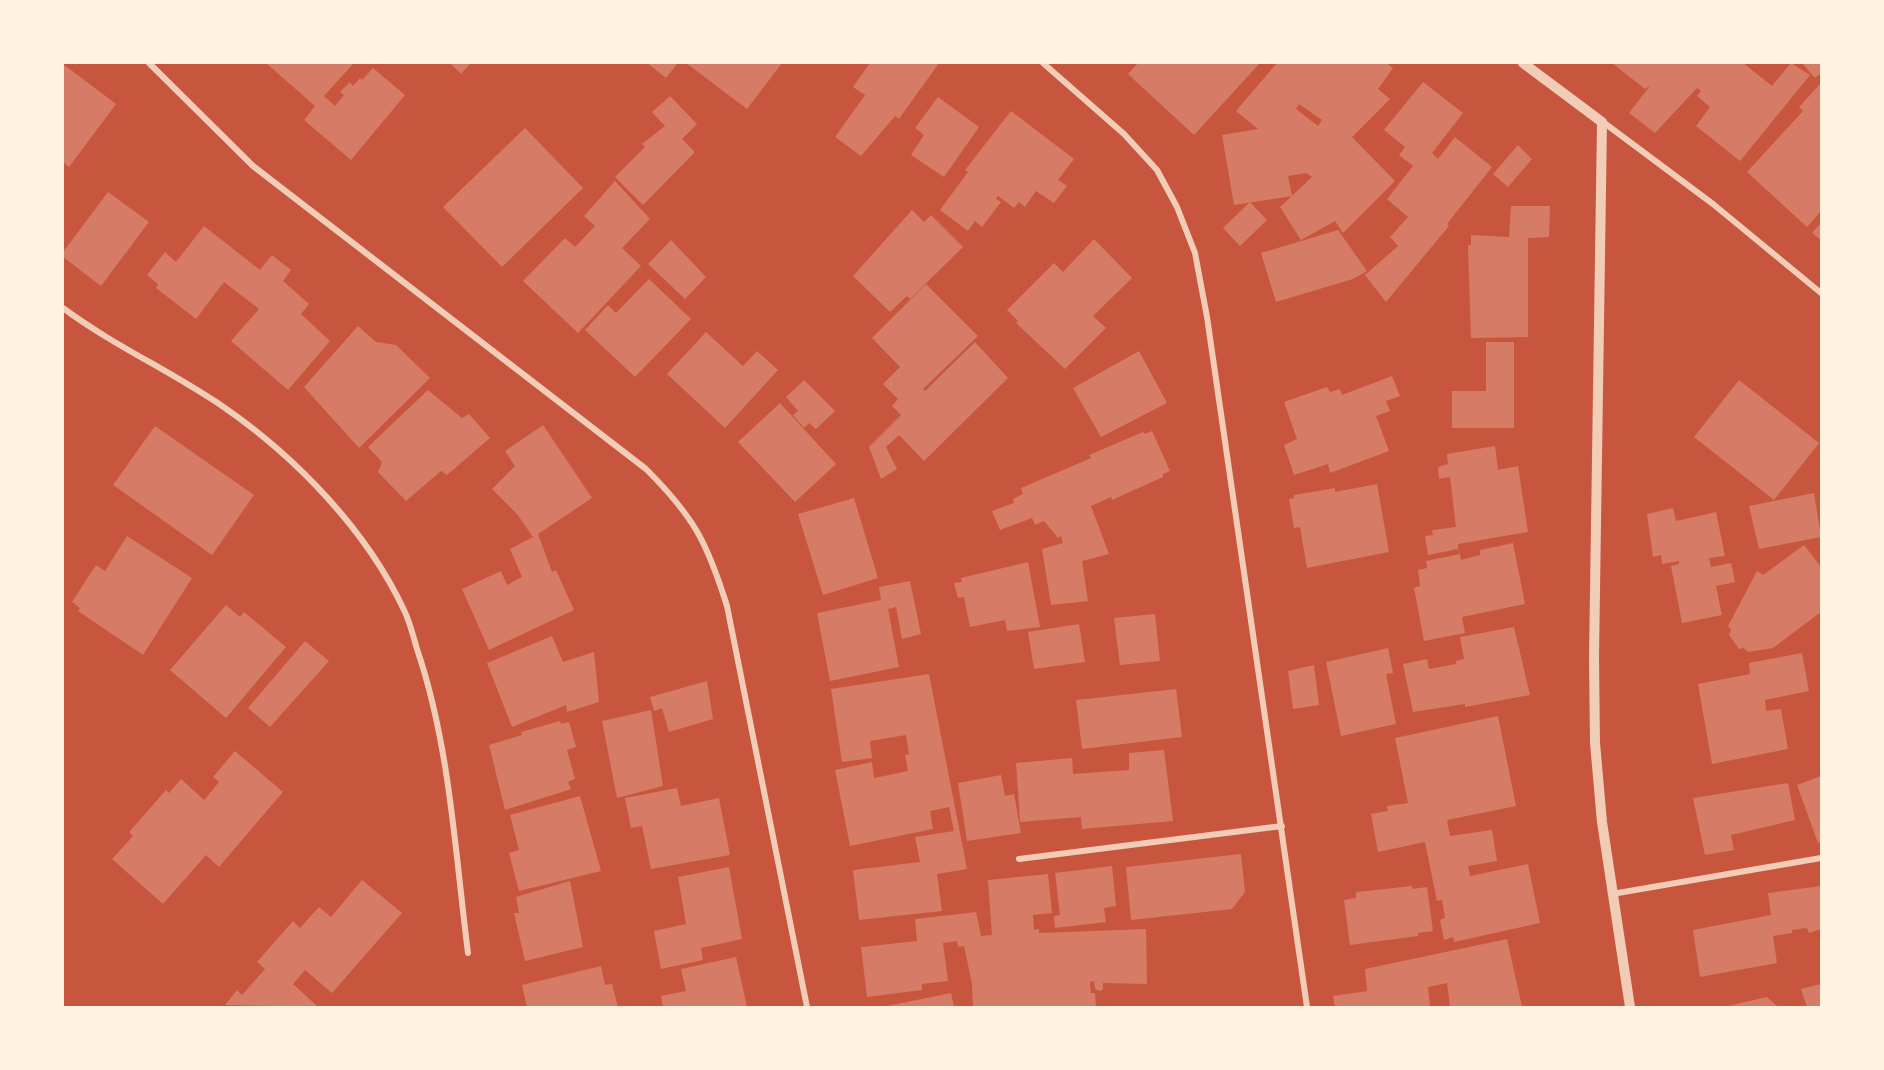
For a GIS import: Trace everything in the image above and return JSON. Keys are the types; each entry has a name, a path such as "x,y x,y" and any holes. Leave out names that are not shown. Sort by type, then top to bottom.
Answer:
{"street":[{"path":"149,63 221,137 261,173 646,469 676,498 698,529 712,561 727,606 807,1007"},
{"path":"1043,63 1124,134 1157,170 1176,207 1195,253 1282,826 1307,1007"},
{"path":"1523,63 1713,204 1821,293"},
{"path":"1602,122 1593,658 1596,754 1602,822 1630,1007"},
{"path":"63,308 225,408 269,442 323,495 368,549 404,611 426,675 440,739 468,953"},
{"path":"1019,859 1282,826"},
{"path":"1612,894 1821,858"}],"building":[{"path":"266,63 354,63 324,96 335,106 344,95 340,92 350,82 353,86 373,68 405,95 351,160 304,120 315,106"},
{"path":"450,63 471,63 461,74"},
{"path":"647,63 678,63 666,78"},
{"path":"686,63 782,63 747,109"},
{"path":"870,63 939,63 899,119 895,116 861,156 835,137 865,95 853,87"},
{"path":"1138,63 1260,63 1194,135 1128,74"},
{"path":"1277,63 1386,63 1393,68 1378,89 1390,99 1352,137 1395,181 1343,233 1335,221 1301,240 1280,207 1292,196 1234,205 1222,135 1258,129 1236,111","holes":["1299,104 1322,120 1318,126 1296,109","1307,173 1312,177 1292,196 1288,176"]},
{"path":"1612,63 1743,63 1772,86 1791,63 1810,75 1740,161 1696,126 1710,107 1697,96 1701,91 1697,88 1655,133 1629,113 1650,86 1645,89"},
{"path":"1802,63 1821,63 1821,73 1815,78"},
{"path":"63,64 116,104 69,167 63,162"},
{"path":"1423,82 1463,113 1432,153 1438,159 1455,137 1492,167 1447,224 1449,226 1386,302 1365,275 1398,246 1390,237 1408,217 1387,199 1413,166 1399,155 1405,147 1384,130"},
{"path":"1821,83 1821,211 1807,227 1747,172 1803,111 1799,107"},
{"path":"670,96 697,124 682,139 695,152 643,205 615,177 645,147 642,144 665,126 652,112"},
{"path":"938,97 979,127 944,177 911,155 924,135 915,128"},
{"path":"1011,111 1074,159 1058,180 1067,186 1054,203 1036,191 1025,207 1019,202 1014,208 998,196 996,199 1001,202 982,227 975,221 968,231 940,210 968,172 965,170"},
{"path":"525,128 583,188 502,267 443,207"},
{"path":"1518,145 1532,159 1508,187 1493,174"},
{"path":"615,181 650,219 622,248 641,266 578,333 523,281 565,238 575,247 595,226 584,216"},
{"path":"108,192 149,222 101,286 63,257 63,252"},
{"path":"1250,202 1267,220 1240,246 1223,228"},
{"path":"1511,206 1550,206 1549,237 1528,238 1528,337 1471,338 1468,245 1471,245 1471,235 1509,237"},
{"path":"912,210 924,222 931,215 963,247 910,299 907,296 890,312 853,276"},
{"path":"1821,223 1821,240 1812,233"},
{"path":"204,226 260,270 272,255 291,270 283,281 309,304 301,314 330,341 288,390 231,341 259,309 224,282 196,319 156,288 158,284 147,275 165,252 176,262"},
{"path":"1338,230 1367,271 1353,279 1276,302 1261,253"},
{"path":"1094,239 1132,278 1093,316 1106,328 1065,369 1016,323 1018,321 1007,310 1054,263 1063,272"},
{"path":"671,240 706,277 685,299 648,264"},
{"path":"649,279 691,319 635,377 585,330 608,305 616,313"},
{"path":"926,284 978,336 923,389 925,391 975,342 1008,378 924,461 899,435 886,447 897,469 881,479 869,447 901,415 892,406 898,399 883,384 900,367 872,338"},
{"path":"358,326 376,342 396,345 430,378 359,448 304,387"},
{"path":"706,332 743,366 757,351 778,370 725,428 667,374"},
{"path":"1486,342 1514,342 1514,428 1452,428 1452,391 1486,391"},
{"path":"1139,351 1167,403 1101,437 1073,388"},
{"path":"1392,376 1400,396 1386,401 1390,411 1376,416 1389,451 1330,473 1328,464 1294,475 1284,445 1297,439 1284,402 1327,387 1330,392 1340,389 1342,395"},
{"path":"804,380 835,411 816,429 809,423 804,428 793,415 798,411 786,397"},
{"path":"1739,380 1819,443 1774,500 1694,437"},
{"path":"428,390 462,418 469,414 490,438 447,475 441,471 406,501 378,472 382,462 368,447"},
{"path":"780,403 836,464 795,502 738,442"},
{"path":"543,425 592,498 538,534 552,572 556,570 574,610 489,650 462,589 501,571 507,585 522,577 510,549 533,537 517,514 492,489 515,466 505,451"},
{"path":"155,426 254,495 212,555 113,485"},
{"path":"1152,431 1170,471 1163,474 1163,477 1112,500 1111,497 1091,506 1109,554 1082,561 1088,601 1051,605 1042,549 1063,543 1061,536 1058,538 1044,521 1035,525 1032,518 1000,530 992,511 1014,503 1013,499 1023,494 1021,488 1091,458 1089,455 1143,432 1145,434"},
{"path":"1495,446 1498,470 1518,466 1528,532 1458,544 1458,549 1428,555 1425,536 1433,535 1432,530 1456,527 1450,477 1439,479 1438,467 1448,464 1447,454"},
{"path":"1377,484 1389,552 1307,568 1300,527 1294,528 1289,499 1294,498 1294,495 1335,488 1335,492"},
{"path":"1814,493 1821,537 1759,549 1749,506"},
{"path":"854,498 878,578 823,595 798,514"},
{"path":"1673,508 1676,521 1716,512 1725,556 1709,558 1711,567 1731,563 1735,582 1716,586 1722,615 1682,623 1671,566 1679,564 1679,561 1662,564 1661,555 1653,557 1647,514"},
{"path":"127,536 192,578 143,655 78,611 80,608 72,602 96,565 105,571"},
{"path":"1513,543 1525,604 1462,617 1465,633 1424,641 1414,588 1420,586 1418,570 1427,568 1426,561 1460,554 1461,560 1480,555 1480,550"},
{"path":"1804,545 1821,567 1821,612 1773,648 1748,652 1744,648 1739,649 1729,635 1731,630 1728,626 1757,571 1763,575"},
{"path":"1028,562 1040,627 1007,631 1005,620 970,627 964,597 958,598 954,583 962,582 961,578"},
{"path":"910,581 921,634 902,639 896,607 888,609 899,667 830,681 817,613 881,600 879,587"},
{"path":"226,605 240,617 244,612 286,647 226,718 170,670"},
{"path":"1155,614 1160,661 1120,665 1114,618"},
{"path":"1079,624 1085,662 1034,669 1028,632"},
{"path":"1514,627 1530,695 1465,707 1465,704 1413,712 1403,664 1427,659 1429,669 1456,664 1456,661 1464,659 1460,637"},
{"path":"552,636 563,662 594,652 599,702 567,712 566,705 512,727 487,663"},
{"path":"305,641 329,661 270,727 248,708"},
{"path":"1388,648 1393,673 1386,674 1396,724 1341,736 1326,662"},
{"path":"1802,653 1809,691 1765,700 1766,711 1781,709 1788,749 1712,764 1698,684 1750,674 1749,663"},
{"path":"1314,665 1319,705 1293,709 1288,671"},
{"path":"929,674 967,869 937,874 942,911 859,920 853,870 920,862 915,837 954,831 949,807 930,811 933,829 850,846 835,770 872,762 874,778 908,771 905,755 909,754 906,735 870,741 872,758 842,762 831,689"},
{"path":"707,681 713,719 669,732 662,708 654,711 650,697"},
{"path":"1176,689 1182,737 1082,749 1076,700"},
{"path":"651,710 663,786 617,798 602,721"},
{"path":"1498,716 1516,806 1447,820 1450,836 1492,830 1497,861 1468,866 1470,876 1528,864 1540,923 1454,942 1453,937 1444,940 1440,920 1445,918 1442,900 1437,901 1425,842 1378,852 1371,814 1388,811 1387,806 1408,803 1395,738"},
{"path":"560,721 561,724 569,722 576,747 567,750 575,779 568,782 571,789 505,810 489,745 522,735 521,732"},
{"path":"1164,750 1173,821 1082,829 1081,817 1020,822 1016,763 1072,758 1073,774 1129,770 1129,753"},
{"path":"235,751 283,792 219,867 206,855 163,904 112,859 133,836 129,832 166,790 169,793 181,779 204,800 219,782 213,777"},
{"path":"1001,775 1005,796 1014,794 1021,833 967,841 958,783"},
{"path":"1821,776 1821,842 1818,843 1797,785"},
{"path":"1788,783 1795,820 1731,835 1734,850 1705,855 1693,798"},
{"path":"677,788 681,806 719,798 730,855 651,869 642,826 631,828 625,798"},
{"path":"580,796 601,871 519,891 509,853 519,850 510,815"},
{"path":"1241,854 1245,892 1232,909 1131,920 1126,867"},
{"path":"1112,866 1116,906 1104,908 1106,922 1055,928 1054,916 1060,915 1055,873"},
{"path":"729,867 742,939 701,948 703,960 661,969 654,931 686,924 678,877"},
{"path":"1048,874 1052,913 1033,915 1034,930 1039,929 1039,933 1146,929 1147,984 1103,983 1103,989 1100,991 1095,989 1094,981 1090,982 1091,993 1095,993 1096,1007 973,1007 972,984 964,946 958,947 957,941 943,943 948,981 922,984 922,990 867,997 861,947 917,941 915,919 976,912 981,936 992,935 988,880"},
{"path":"362,880 402,913 332,993 305,970 293,984 318,1007 225,1005 237,990 242,995 265,969 257,962 293,921 300,928 319,907 331,917"},
{"path":"570,881 583,947 525,961 514,913 519,913 516,897"},
{"path":"1412,886 1412,889 1427,887 1433,931 1418,933 1418,936 1350,945 1344,900 1356,898 1356,892"},
{"path":"1821,886 1821,929 1809,933 1807,928 1792,930 1792,933 1773,936 1777,963 1700,977 1693,930 1771,915 1768,893"},
{"path":"1507,939 1522,1007 1450,1007 1447,983 1428,987 1430,1007 1335,1007 1333,996 1367,991 1365,969"},
{"path":"736,957 747,1007 663,1007 661,996 686,991 681,969"},
{"path":"601,966 605,985 612,984 618,1007 527,1007 522,985"},
{"path":"1821,984 1821,1007 1807,1007 1801,989"},
{"path":"951,993 954,1007 887,1007 887,1006"},
{"path":"1767,997 1778,1007 1728,1007 1728,1006"}]}
